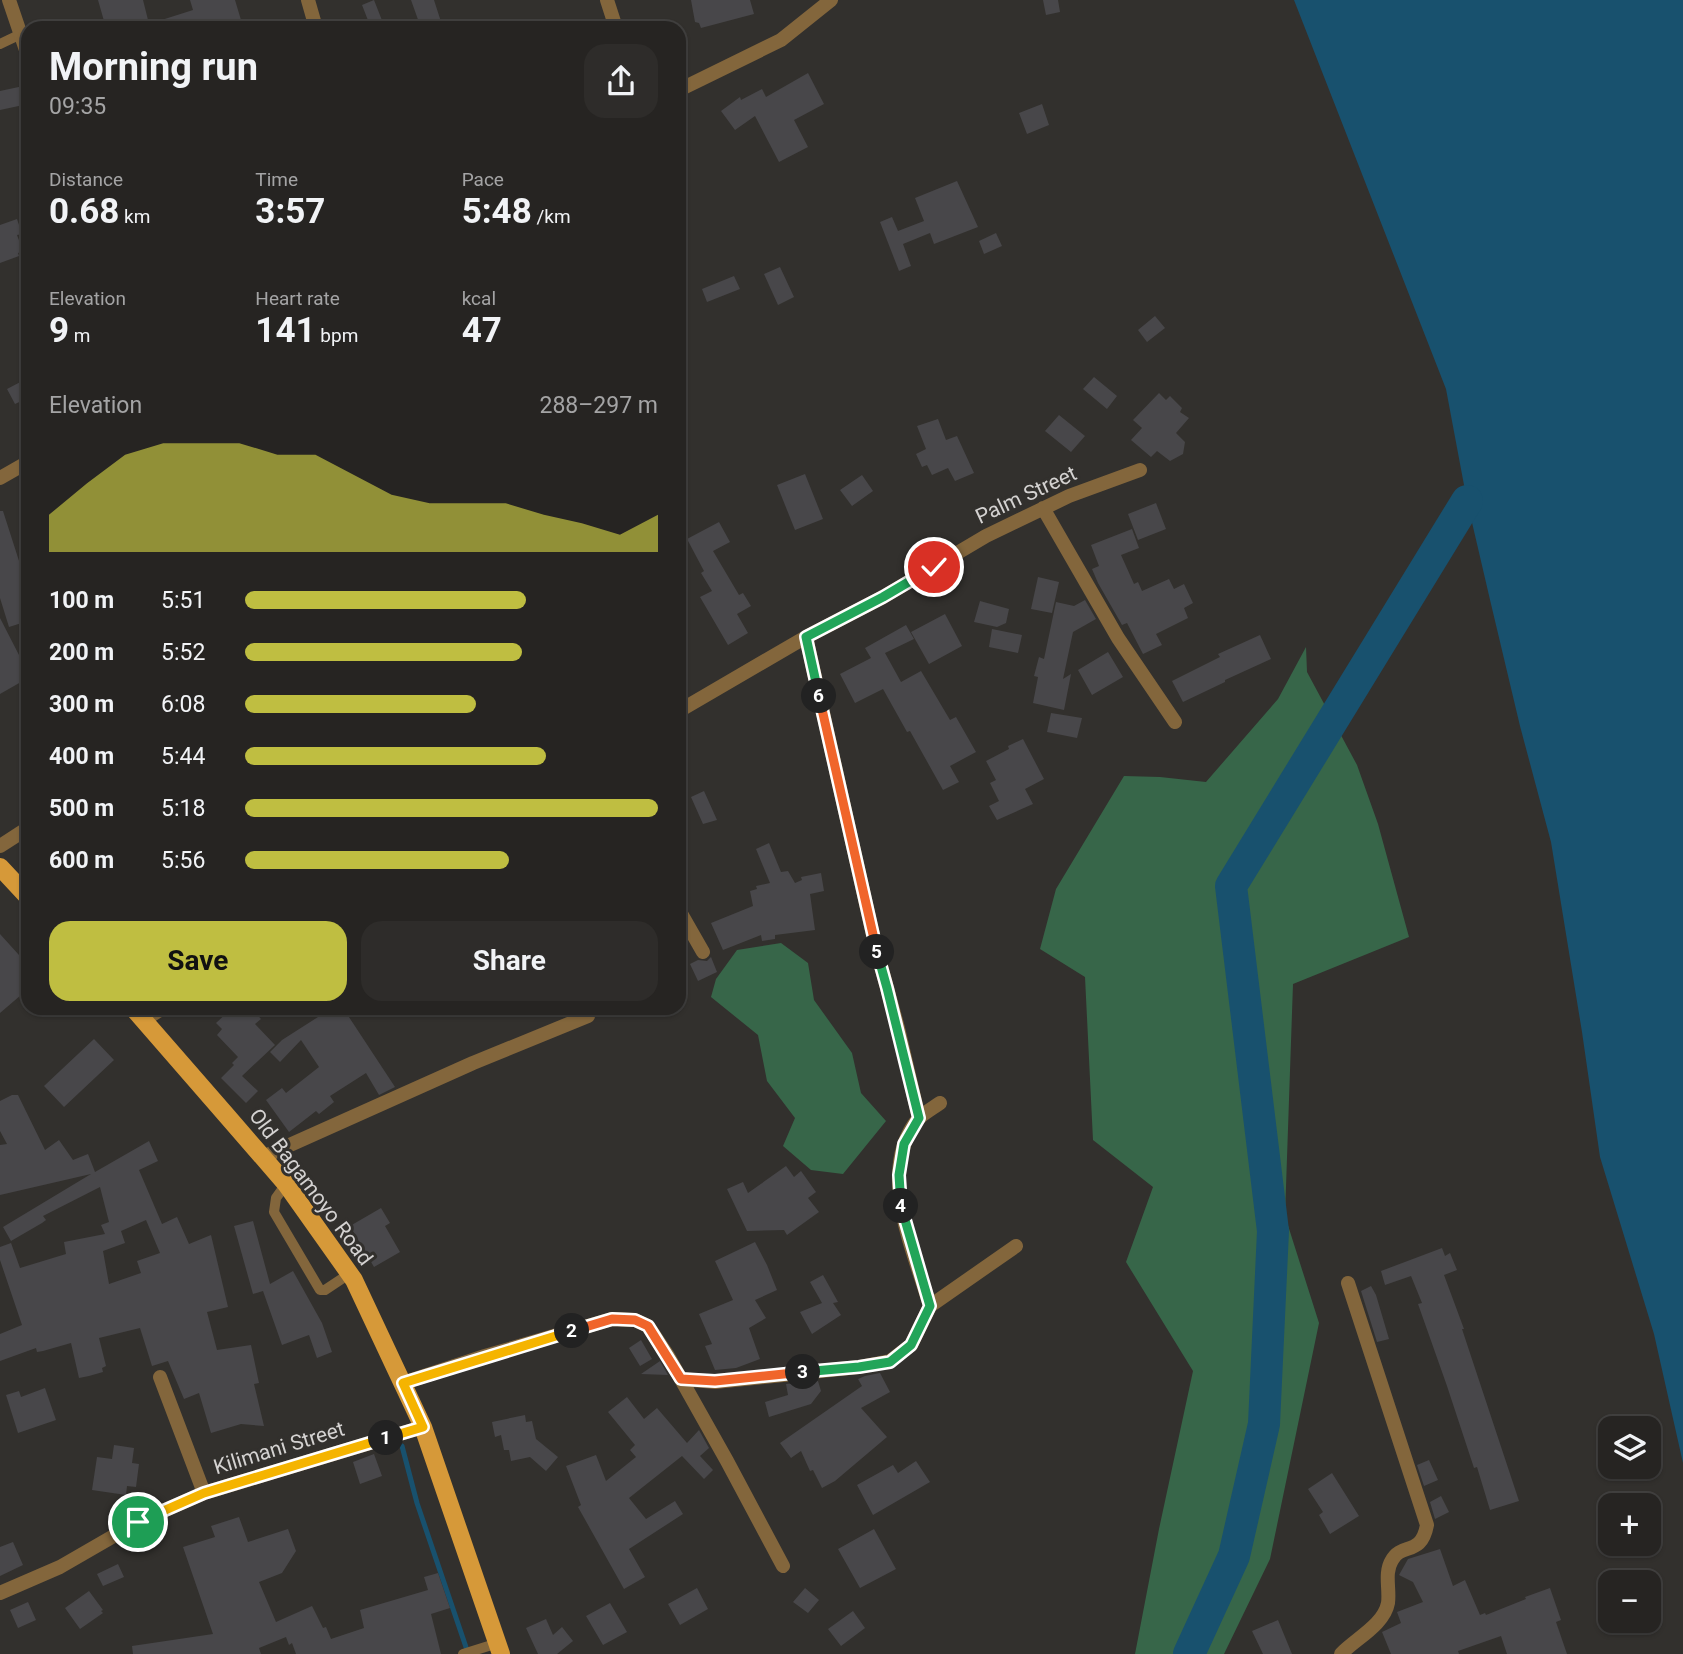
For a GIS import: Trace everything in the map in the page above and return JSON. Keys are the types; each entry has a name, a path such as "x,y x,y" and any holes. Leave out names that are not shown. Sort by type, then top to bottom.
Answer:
{"main road":[{"path":"0,867 21,890"},
{"name":"Old Bagamoyo Road","path":"139,1015 286,1184 354,1280 423,1427 499,1648"}],"street":[{"path":"9,0 21,34"},
{"path":"308,0 314,21"},
{"path":"607,0 613,21"},
{"path":"686,87 781,40 831,0"},
{"path":"0,478 21,466"},
{"name":"Palm Street","path":"686,707 986,536 1069,496 1140,470"},
{"path":"1043,508 1118,638 1175,722"},
{"path":"806,637 874,943 919,1118"},
{"path":"0,846 21,832"},
{"path":"686,922 703,952"},
{"path":"263,1157 473,1063 588,1016"},
{"path":"930,1306 900,1203 899,1175 904,1144 919,1118 940,1103"},
{"path":"681,1379 715,1381 890,1362 911,1345 930,1306 1016,1247"},
{"path":"1341,1654 1385,1614 1388,1603 1388,1571 1392,1559 1401,1552 1416,1547 1425,1536 1427,1525 1348,1283"},
{"path":"403,1383 612,1319 635,1320 648,1326 681,1379 783,1566"},
{"path":"160,1377 204,1493"},
{"name":"Kilimani Street","path":"0,1593 60,1567 138,1522 204,1493 423,1427"}],"lane":[{"path":"0,44 21,34"},
{"path":"286,1184 276,1198 274,1212 320,1290 325,1290 349,1274"},
{"path":"463,1654 499,1648"}],"green space":[{"path":"1306,647 1307,672 1357,765 1378,824 1409,937 1293,984 1285,1216 1319,1323 1270,1559 1224,1654 1135,1654 1193,1371 1126,1262 1153,1187 1093,1140 1085,977 1040,949 1056,889 1124,776 1206,782 1278,699"},
{"path":"781,943 808,963 814,1000 852,1053 861,1093 886,1121 843,1174 811,1170 783,1146 795,1118 767,1081 758,1035 711,997 716,979 737,950"}],"water":[{"path":"1294,0 1683,0 1683,1463 1654,1334 1600,1157 1551,842 1520,726 1467,501 1446,389"}],"building":[{"path":"98,0 143,0 148,21 104,21"},
{"path":"190,0 235,0 241,20 158,21 193,10"},
{"path":"374,0 382,21 368,21 362,5"},
{"path":"411,0 434,0 441,21 418,21"},
{"path":"691,0 750,0 754,14 701,28 699,23 695,22"},
{"path":"1043,0 1058,0 1060,12 1046,15"},
{"path":"808,73 824,104 794,120 808,147 779,162 755,116 735,130 721,111 740,97 741,100 762,89 766,97"},
{"path":"21,86 21,106 0,110 0,91"},
{"path":"1042,104 1049,125 1027,134 1019,113"},
{"path":"957,181 978,227 934,244 930,233 903,244 911,266 899,271 880,222 892,217 898,231 924,221 915,198"},
{"path":"17,219 21,231 21,234 17,235 21,252 18,253 19,256 0,263 0,225"},
{"path":"996,233 1002,246 984,254 979,241"},
{"path":"780,267 794,297 778,305 764,274"},
{"path":"734,276 740,289 707,302 702,289"},
{"path":"1155,316 1165,328 1147,342 1138,330"},
{"path":"1094,377 1117,396 1107,409 1083,389"},
{"path":"21,382 21,401 15,404 7,389"},
{"path":"1159,393 1166,400 1170,396 1182,408 1180,412 1189,418 1176,433 1185,442 1183,454 1170,461 1157,451 1151,457 1131,440 1142,428 1133,420"},
{"path":"1059,415 1085,436 1071,452 1045,431"},
{"path":"938,419 946,440 957,436 974,473 955,481 948,468 932,475 927,465 922,467 916,454 926,449 917,426"},
{"path":"805,474 823,519 795,530 777,485"},
{"path":"862,475 873,491 852,506 840,490"},
{"path":"1156,503 1166,529 1138,540 1128,514"},
{"path":"0,511 3,511 21,567 21,623 9,627 0,598"},
{"path":"719,522 730,542 713,551 739,595 743,593 751,606 737,614 748,633 728,645 700,597 712,591 701,573 704,571 687,539"},
{"path":"1132,529 1139,548 1121,555 1134,584 1138,582 1142,591 1169,579 1174,589 1184,584 1193,603 1184,608 1188,618 1156,634 1162,645 1143,654 1127,623 1122,625 1092,569 1099,566 1091,545"},
{"path":"1038,577 1059,582 1052,613 1031,609"},
{"path":"1085,600 1096,619 1073,632 1063,679 1071,674 1064,710 1033,703 1038,677 1034,676 1039,657 1044,659 1056,602 1074,606"},
{"path":"980,601 1009,609 1006,623 997,627 974,622"},
{"path":"945,614 962,646 929,664 911,632"},
{"path":"0,618 19,655 21,654 21,682 0,694"},
{"path":"906,625 914,639 885,653 901,682 921,671 950,720 956,717 976,752 950,766 959,782 943,790 883,689 855,703 840,674 871,658 865,648"},
{"path":"992,629 1022,635 1018,653 989,647"},
{"path":"1260,635 1271,659 1183,702 1172,681 1220,657 1218,654"},
{"path":"1108,652 1123,677 1092,695 1078,670"},
{"path":"1051,713 1082,718 1077,738 1047,732"},
{"path":"1023,739 1044,779 1025,789 1033,804 997,820 989,806 999,801 990,783 996,780 986,761"},
{"path":"704,791 717,820 703,824 691,797"},
{"path":"769,843 781,872 788,871 795,883 802,880 801,877 821,873 824,891 810,894 815,930 775,935 775,939 762,941 761,935 723,950 711,923 753,906 750,891 757,889 756,886 770,883 756,849"},
{"path":"0,934 21,957 21,995 0,1013"},
{"path":"711,957 717,972 698,981 690,964 698,960 707,961"},
{"path":"225,1015 257,1015 261,1019 255,1024 275,1045 242,1076 258,1091 246,1103 221,1078 238,1057 217,1035 222,1029 216,1023"},
{"path":"313,1015 348,1015 395,1087 379,1095 366,1073 330,1096 334,1102 319,1114 316,1111 289,1132 266,1100 282,1088 286,1093 319,1067 301,1040 280,1062 270,1052 282,1040 318,1017"},
{"path":"94,1039 114,1060 64,1107 44,1086"},
{"path":"18,1095 45,1150 59,1140 73,1160 88,1154 95,1172 149,1141 158,1161 139,1170 162,1224 177,1217 189,1244 211,1235 228,1307 207,1312 217,1350 251,1345 259,1383 254,1384 264,1426 241,1424 211,1433 199,1393 184,1399 168,1361 152,1366 140,1328 99,1338 106,1366 102,1368 103,1372 89,1376 79,1378 71,1343 37,1352 36,1348 0,1361 0,1334 22,1325 0,1260 0,1247 11,1243 20,1268 66,1254 64,1242 105,1234 101,1225 109,1222 100,1187 43,1216 46,1220 11,1241 3,1227 91,1174 0,1195 0,1145 7,1144 0,1131 0,1101","holes":["146,1220 160,1253 137,1261 141,1273 109,1284 103,1251 125,1243 121,1231"]},
{"path":"786,1166 794,1177 801,1171 816,1192 808,1198 819,1212 787,1235 784,1230 747,1231 727,1189 743,1182 748,1193"},
{"path":"381,1208 390,1223 385,1226 400,1252 374,1267 350,1226"},
{"path":"253,1221 270,1284 293,1271 322,1323 332,1352 317,1358 309,1335 282,1345 263,1291 253,1294 234,1226"},
{"path":"755,1242 777,1290 755,1300 766,1318 749,1328 760,1359 736,1368 715,1370 705,1346 712,1344 699,1314 733,1300 715,1261"},
{"path":"1442,1248 1445,1256 1450,1253 1457,1270 1444,1275 1519,1501 1490,1510 1418,1304 1422,1303 1411,1276 1385,1285 1381,1271"},
{"path":"823,1275 838,1302 833,1303 841,1315 812,1334 800,1312 822,1303 810,1282"},
{"path":"1371,1286 1389,1339 1377,1342 1361,1291"},
{"path":"641,1340 652,1359 640,1366 629,1348"},
{"path":"660,1361 668,1375 641,1374"},
{"path":"880,1373 890,1392 861,1408 887,1437 835,1481 822,1488 801,1451 791,1458 780,1443 862,1386 858,1379"},
{"path":"818,1381 821,1391 811,1404 769,1417 765,1402 788,1395 786,1384"},
{"path":"45,1388 56,1420 18,1433 6,1395 19,1391 21,1397"},
{"path":"627,1397 644,1419 657,1408 687,1443 699,1430 709,1448 700,1456 713,1470 704,1479 682,1456 629,1498 646,1519 675,1501 683,1514 629,1549 645,1577 624,1589 578,1507 581,1505 566,1466 596,1455 606,1481 636,1457 630,1450 635,1445 608,1412"},
{"path":"525,1415 526,1422 532,1421 536,1439 558,1457 546,1471 530,1457 511,1461 509,1450 504,1450 501,1435 495,1437 492,1422"},
{"path":"114,1445 134,1448 132,1463 139,1464 136,1487 127,1486 126,1495 92,1490 97,1457 112,1459"},
{"path":"374,1454 382,1476 360,1484 353,1462"},
{"path":"1429,1460 1438,1480 1424,1486 1417,1465"},
{"path":"916,1461 930,1482 873,1515 857,1485 893,1465 898,1473"},
{"path":"1332,1473 1359,1516 1330,1534 1319,1515 1323,1512 1308,1489"},
{"path":"1441,1496 1449,1512 1435,1519 1430,1502"},
{"path":"239,1517 248,1542 288,1529 296,1551 282,1573 259,1582 276,1622 312,1606 331,1639 364,1628 360,1610 428,1590 424,1577 438,1573 450,1608 431,1614 441,1654 296,1654 292,1643 289,1645 286,1637 259,1648 261,1654 133,1654 132,1646 213,1634 183,1547 215,1537 211,1526"},
{"path":"874,1529 896,1569 860,1588 838,1549"},
{"path":"13,1542 23,1565 0,1576 0,1547"},
{"path":"1440,1549 1453,1586 1465,1580 1480,1615 1486,1615 1550,1588 1561,1620 1556,1622 1567,1654 1507,1654 1501,1636 1458,1651 1459,1654 1391,1654 1382,1632 1401,1623 1397,1612 1423,1602 1413,1582 1399,1575 1408,1559"},
{"path":"118,1564 124,1577 103,1586 97,1574"},
{"path":"697,1588 708,1609 680,1625 668,1604"},
{"path":"805,1588 819,1600 808,1613 793,1602"},
{"path":"89,1591 103,1613 80,1629 65,1608"},
{"path":"28,1602 36,1620 18,1628 10,1610"},
{"path":"610,1603 627,1632 603,1645 586,1616"},
{"path":"853,1611 865,1628 841,1646 828,1629"},
{"path":"546,1619 553,1635 562,1627 573,1641 557,1654 538,1654 526,1628"},
{"path":"1278,1620 1292,1654 1263,1654 1252,1631"}],"waterway":[{"path":"1189,1654 1234,1556 1264,1424 1273,1231 1231,886 1467,501"},
{"path":"402,1446 417,1503 468,1653"}],"route":[{"path":"138,1522 204,1493 423,1427 403,1383 612,1319 635,1320 648,1326 681,1379 715,1381 859,1367 890,1362 911,1345 930,1306 900,1203 899,1175 904,1144 919,1118 874,943 806,637 934,567"}]}
